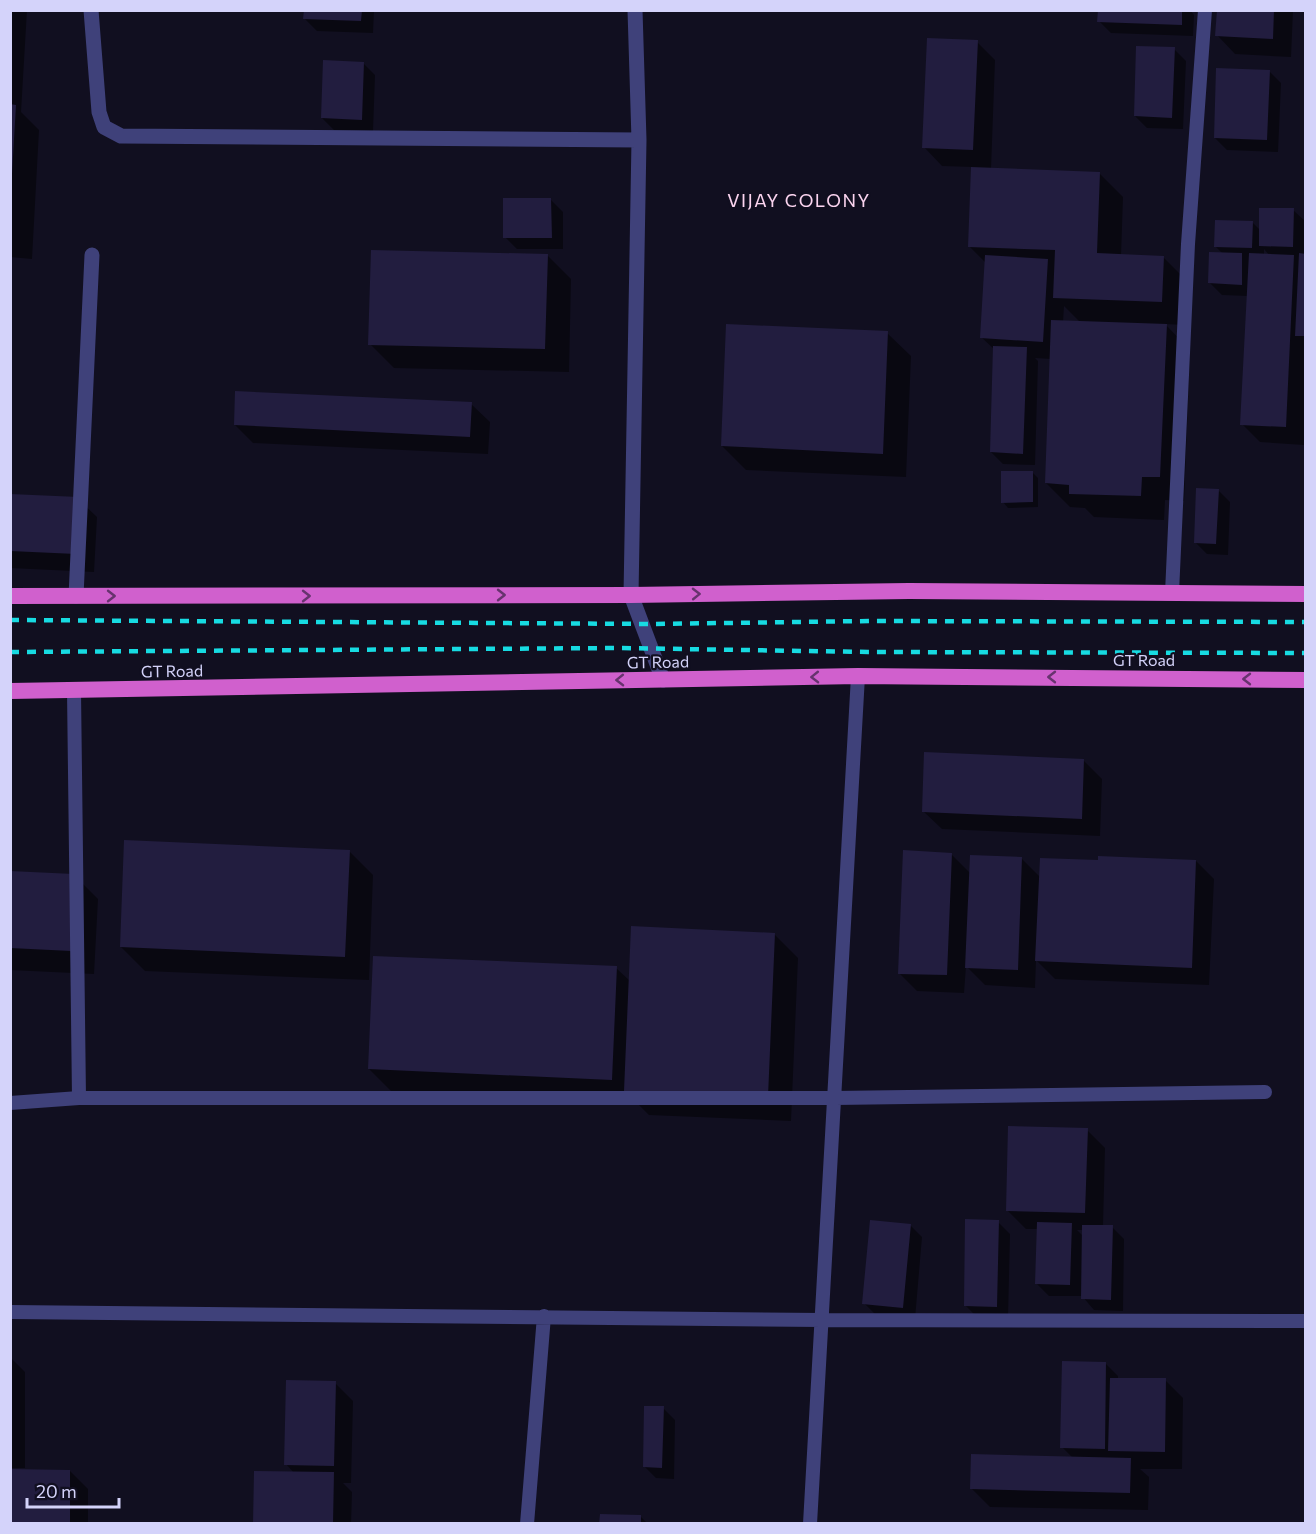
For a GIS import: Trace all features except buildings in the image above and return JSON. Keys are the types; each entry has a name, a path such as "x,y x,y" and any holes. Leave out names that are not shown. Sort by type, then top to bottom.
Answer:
{"highway":[{"path":"10,597 631,595 909,591 1305,594"},
{"name":"GT Road","path":"10,691 858,676 1305,680"}],"street":[{"path":"91,10 99,112 104,127 121,136 639,140"},
{"path":"635,10 639,140 631,595 663,680"},
{"path":"76,596 92,255"}],"lane":[{"path":"1172,593 1188,244 1205,10"},
{"path":"810,1524 858,676"},
{"path":"74,691 79,1098"},
{"path":"10,1103 79,1098 835,1098 1265,1092"},
{"path":"10,1312 822,1320 1305,1321"},
{"path":"527,1524 544,1316"}],"railway":[{"path":"10,620 652,624 870,621 1306,622"},
{"path":"10,652 619,648 868,652 1306,653"}],"district":[{"name":"VIJAY COLONY","path":"799,201"}]}
